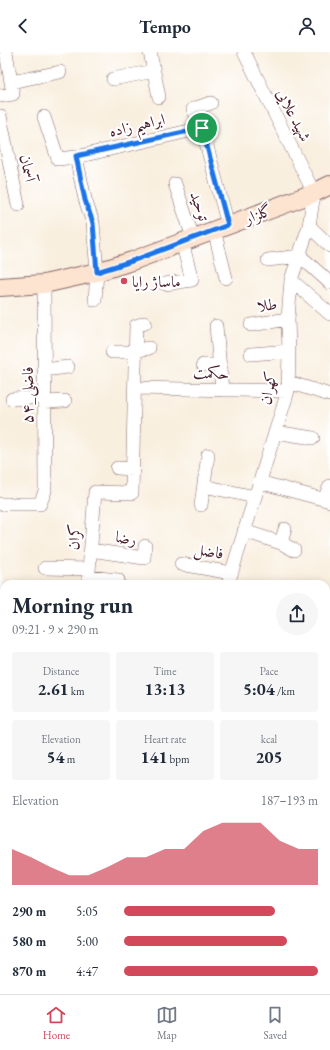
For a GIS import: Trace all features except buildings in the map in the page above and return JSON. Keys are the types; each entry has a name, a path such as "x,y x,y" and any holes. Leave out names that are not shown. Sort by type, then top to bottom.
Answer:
{"main road":[{"name":"گلزار","path":"0,287 44,284 97,272 132,261 322,189"}],"street":[{"path":"6,52 8,91 60,72"},
{"path":"150,52 160,97"},
{"name":"شهید علایی","path":"244,52 322,189"},
{"path":"113,79 154,71"},
{"path":"210,103 193,109 202,128 221,227 226,278"},
{"name":"آسمان","path":"0,116 2,137 18,206"},
{"name":"ابراهیم زاده","path":"44,117 58,159 202,128"},
{"path":"76,156 85,200 93,223 97,272 95,300"},
{"name":"توحید","path":"165,284 192,280 187,240 175,184"},
{"name":"کهران","path":"230,578 288,386 288,320 291,280 322,189"},
{"path":"310,226 330,246"},
{"path":"268,260 300,256 330,283"},
{"path":"291,280 330,314"},
{"name":"۵۴_فاضلی","path":"0,504 40,504 45,491 44,284"},
{"name":"طلا","path":"251,325 288,320"},
{"path":"117,468 133,469 136,326 145,323"},
{"path":"216,326 222,390"},
{"path":"112,352 128,352 149,348"},
{"path":"251,354 289,351"},
{"path":"203,365 220,365"},
{"path":"44,370 68,367"},
{"name":"حکمت","path":"134,388 222,390 288,386 330,395"},
{"path":"12,399 65,401"},
{"path":"275,432 313,438"},
{"path":"201,505 208,455"},
{"name":"کران","path":"89,576 94,492 132,493 133,469"},
{"path":"259,482 327,500 330,486"},
{"path":"204,486 255,497"},
{"path":"281,543 285,529"},
{"path":"244,531 281,543 294,550"},
{"name":"رضا","path":"90,550 144,558 145,546"},
{"name":"فاضل","path":"181,564 230,578"},
{"path":"45,568 118,580"}],"place":[{"name":"ماساژ رایا","path":"124,281"}],"route":[{"path":"202,128 228,225 132,261 97,272 93,223 85,200 76,156 202,128"}]}
